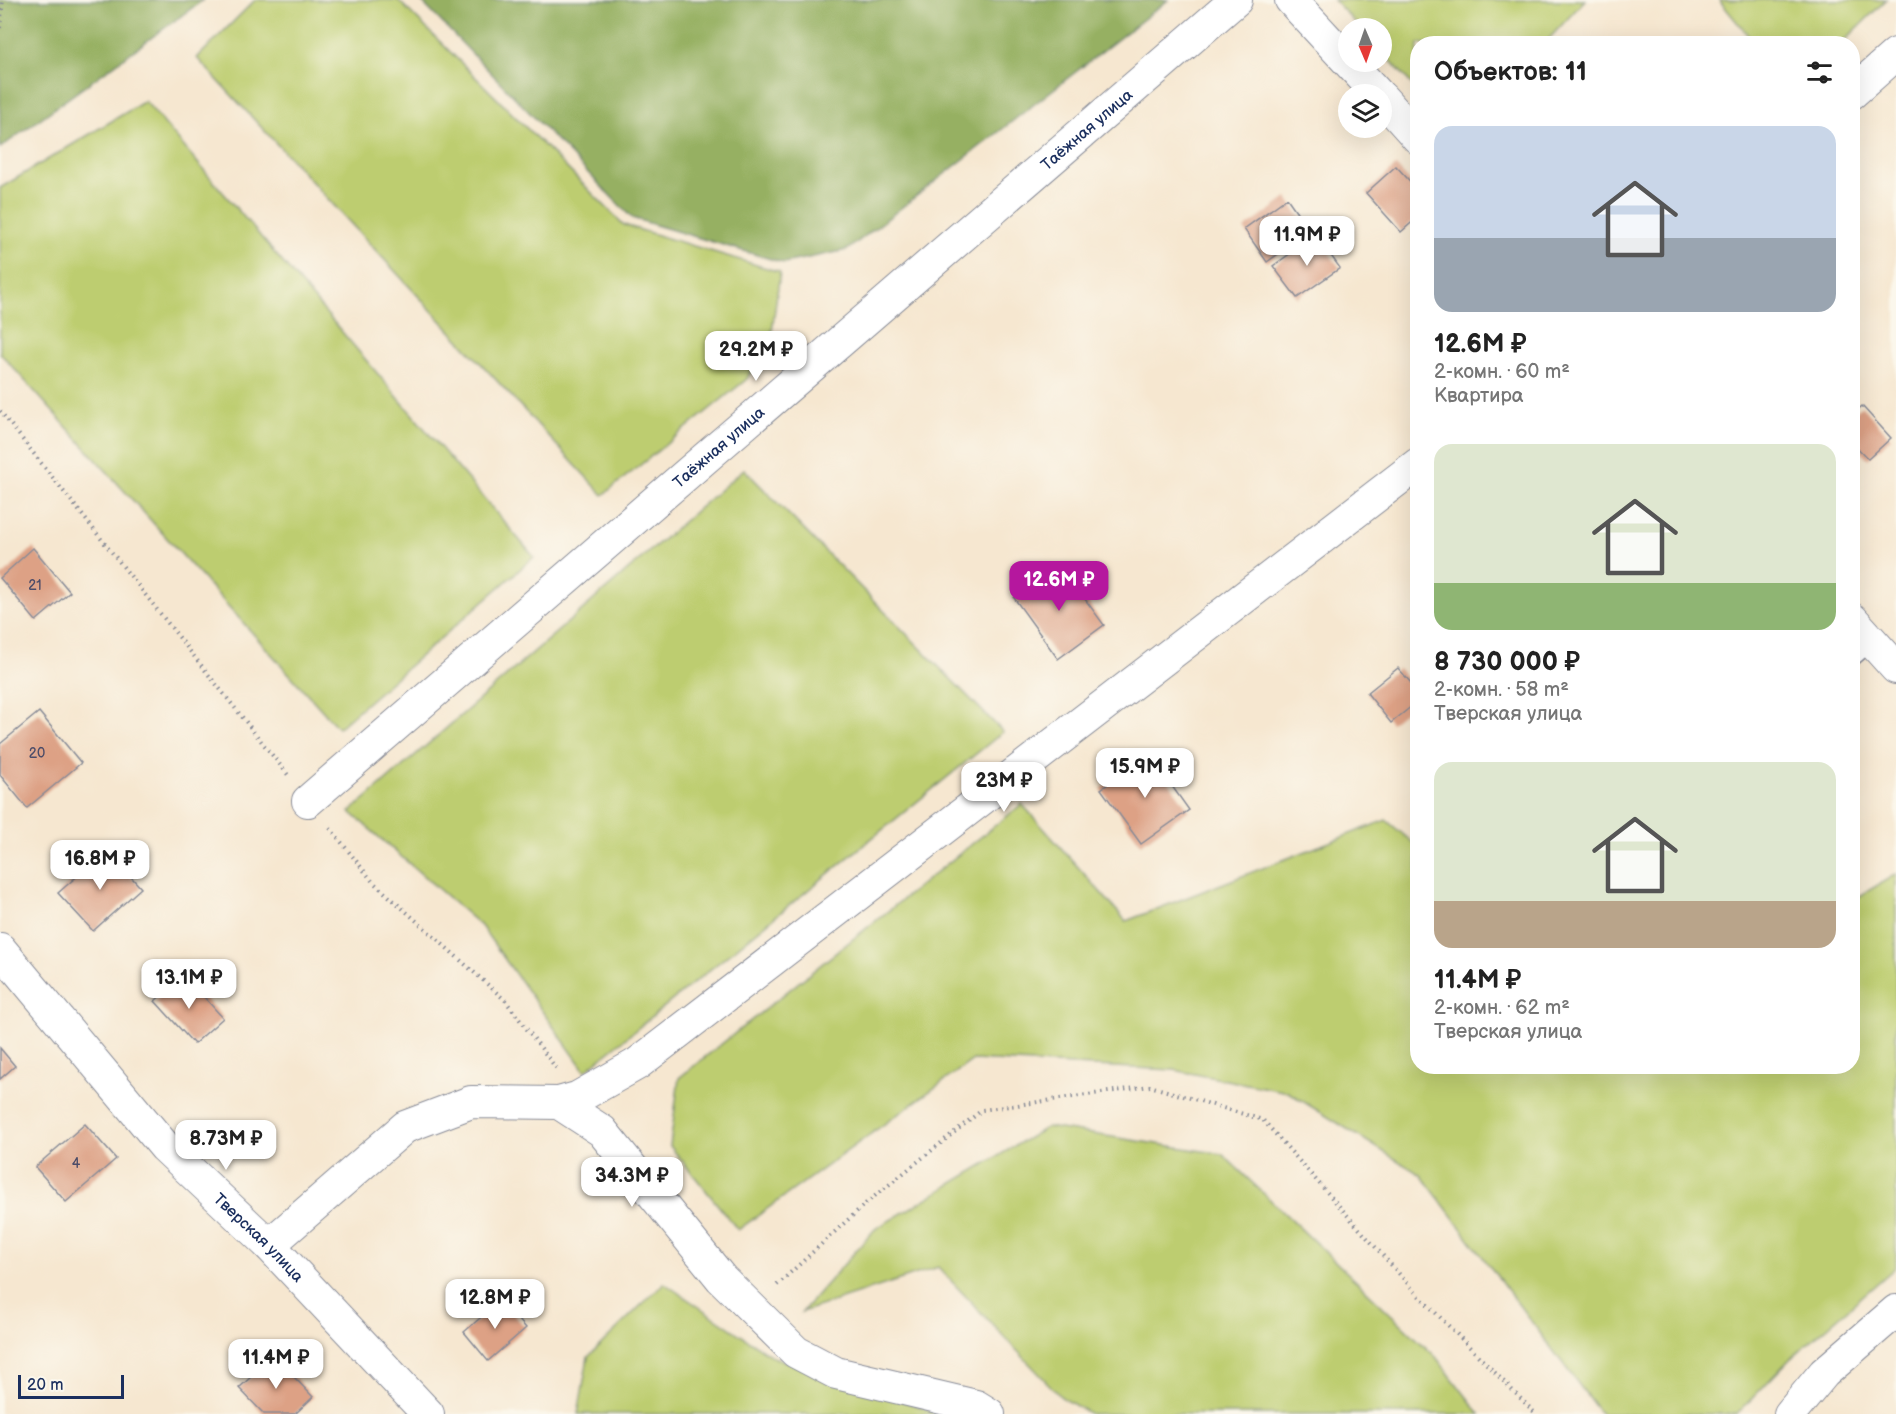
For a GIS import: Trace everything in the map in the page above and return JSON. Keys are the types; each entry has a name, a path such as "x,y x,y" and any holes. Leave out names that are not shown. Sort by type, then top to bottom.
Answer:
{"street":[{"name":"Таёжная улица","path":"308,801 1236,0"},
{"path":"1291,0 1369,84"},
{"path":"1860,86 1896,54"},
{"path":"1392,109 1410,129"},
{"path":"269,1245 405,1127 471,1102 559,1103 577,1098 637,1064 1410,470"},
{"path":"1860,640 1896,667"},
{"name":"Тверская улица","path":"0,949 165,1147 269,1245 428,1414"},
{"path":"559,1103 602,1131 721,1278 796,1352 836,1373 976,1406 989,1414"},
{"path":"1790,1414 1824,1373 1896,1311"}],"path":[{"path":"0,28 3,0"},
{"path":"752,1308 865,1204 982,1110 1150,1086 1263,1120 1417,1294 1536,1414"}],"green space":[{"path":"0,0 203,0 0,148"},
{"path":"255,0 398,0 624,225 780,272 772,331 747,379 603,495 197,58"},
{"path":"420,0 1168,0 847,250 784,263 632,218"},
{"path":"1334,0 1585,0 1552,36 1410,36 1410,82 1392,62 1392,18 1351,18"},
{"path":"1719,0 1886,0 1849,36 1748,36"},
{"path":"145,101 534,557 338,728 0,353 0,188"},
{"path":"744,469 1003,732 585,1071 481,926 350,812"},
{"path":"1022,804 1126,921 1386,820 1410,840 1410,1074 1860,1074 1860,896 1896,874 1896,1267 1789,1360 1737,1414 1601,1414 1421,1175 1288,1092 1174,1070 973,1060 738,1230 670,1146 679,1078"},
{"path":"1047,1127 1222,1154 1436,1357 1480,1414 1090,1414 1061,1397 938,1267 802,1312 875,1229"},
{"path":"664,1283 773,1357 941,1414 578,1414 588,1357"}],"building":[{"path":"1396,166 1410,181 1410,224 1401,232 1366,193"},
{"path":"1287,198 1310,231 1267,262 1244,229"},
{"path":"1316,235 1340,268 1297,298 1273,266"},
{"path":"1862,406 1891,438 1868,459 1860,450 1860,408"},
{"path":"33,548 70,592 36,621 0,578"},
{"path":"1060,565 1104,625 1058,659 1014,598"},
{"path":"1398,668 1410,682 1410,708 1391,723 1367,693"},
{"path":"39,712 81,763 27,808 0,775 0,744"},
{"path":"1150,755 1189,810 1141,844 1101,789"},
{"path":"107,850 141,888 93,931 58,893"},
{"path":"184,975 223,1018 194,1044 155,1001"},
{"path":"0,1048 15,1066 0,1079"},
{"path":"85,1124 116,1159 66,1202 35,1167"},
{"path":"501,1300 526,1328 488,1361 464,1332"},
{"path":"274,1356 313,1397 295,1414 264,1414 239,1388"}]}
